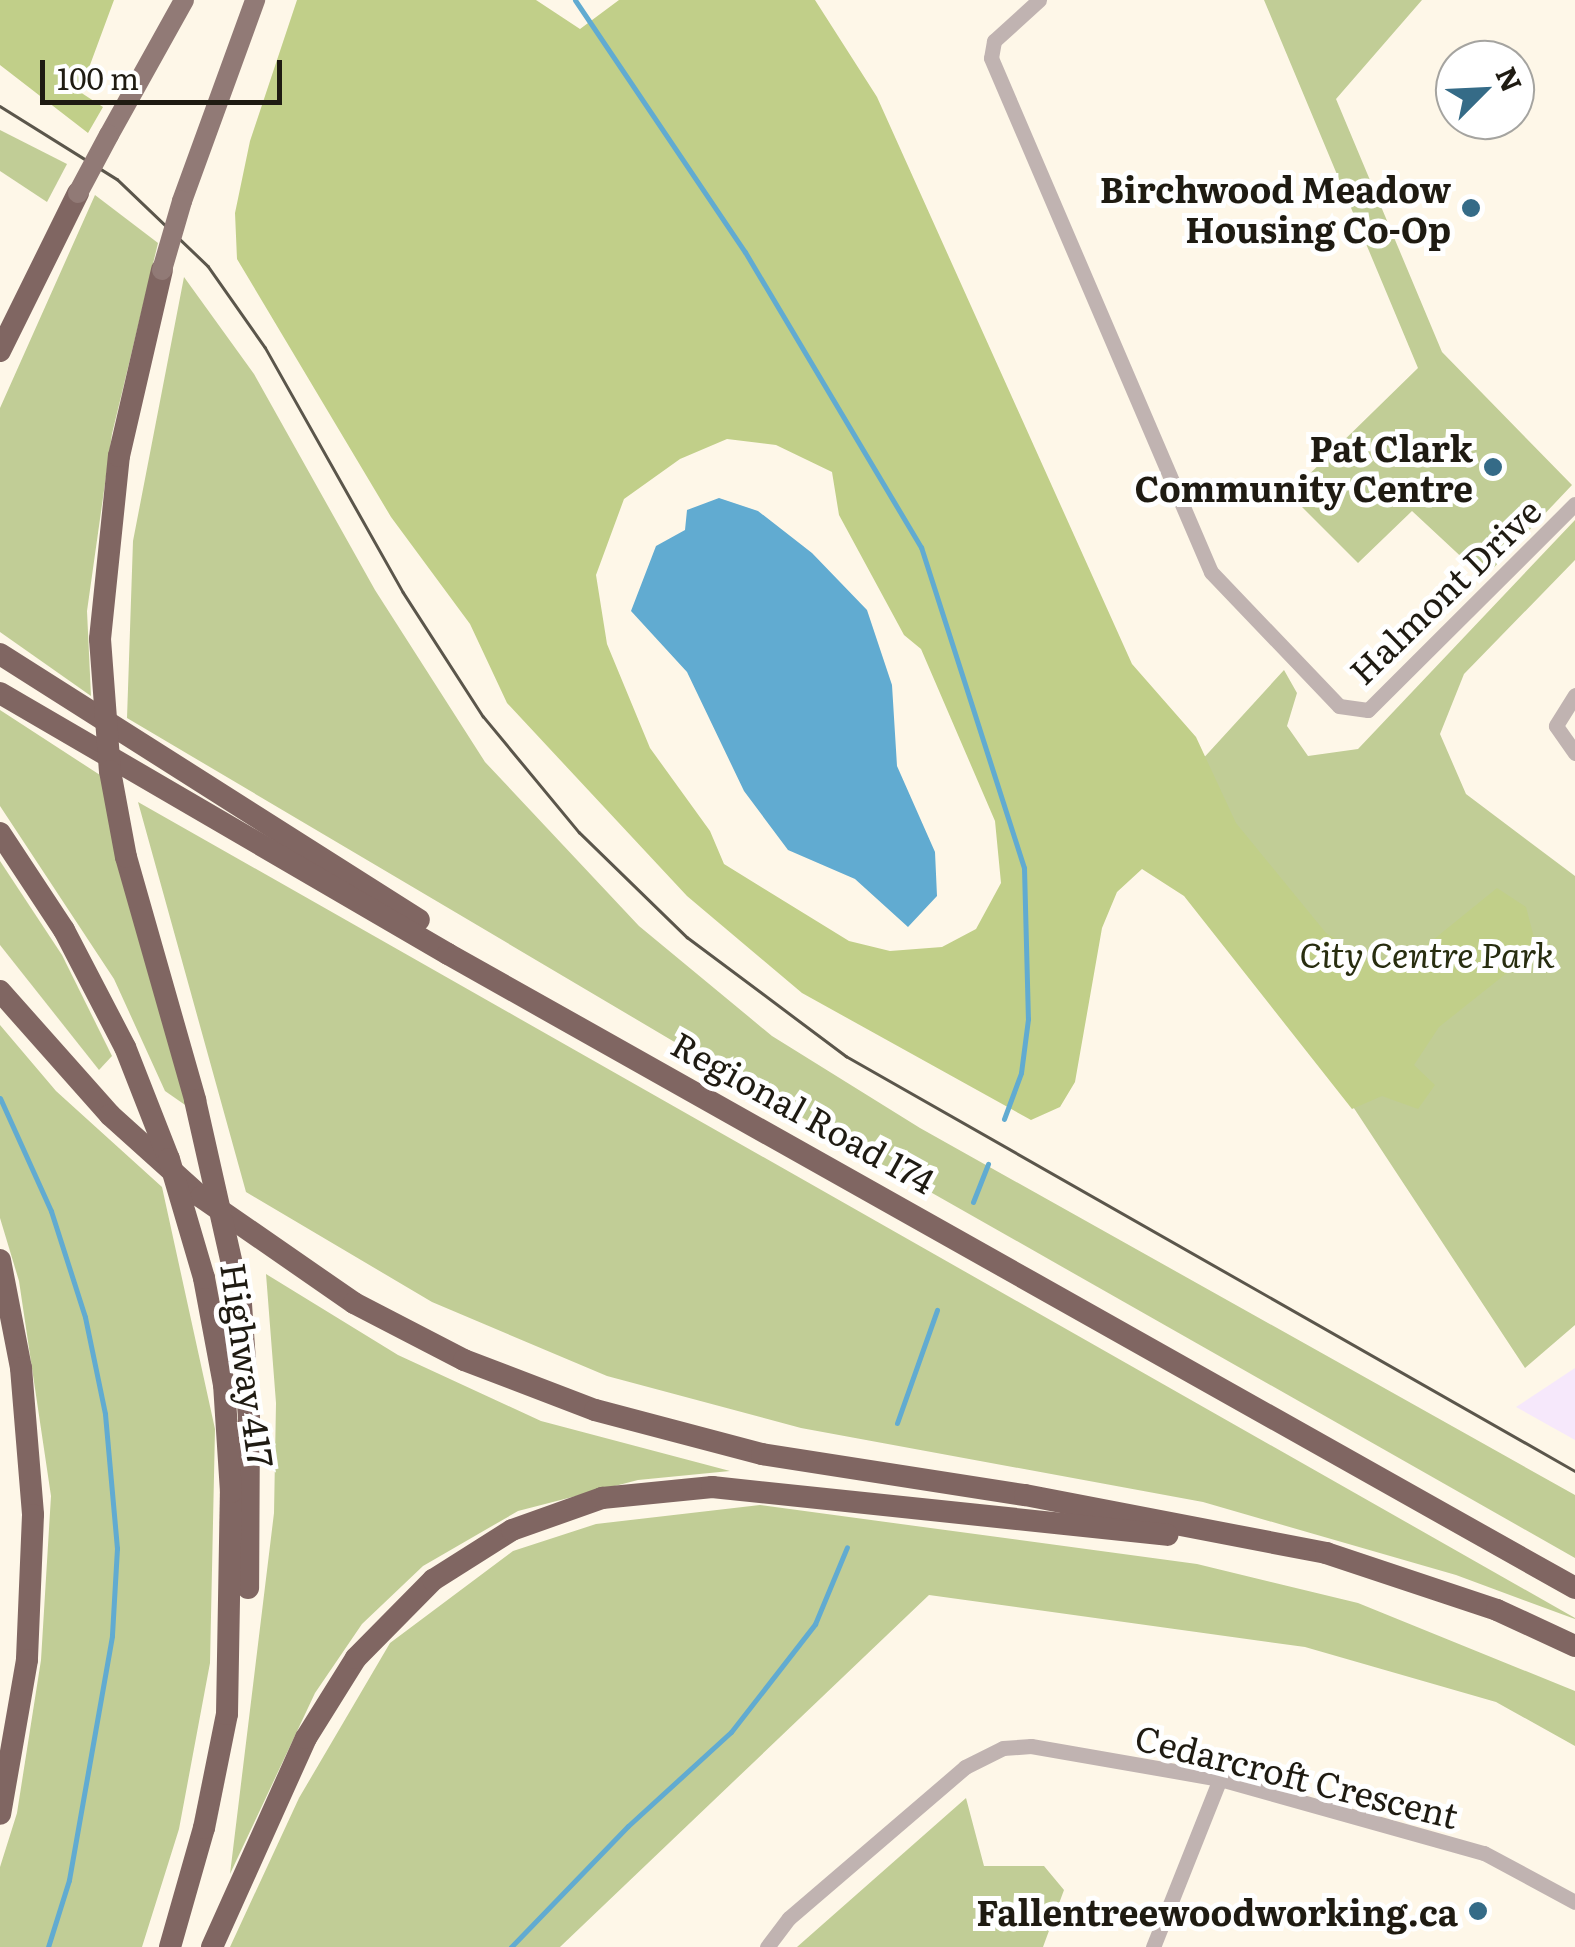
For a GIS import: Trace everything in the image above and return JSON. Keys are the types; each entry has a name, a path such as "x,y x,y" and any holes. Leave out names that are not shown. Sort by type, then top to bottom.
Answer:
{"highway":[{"path":"0,351 78,192"},
{"path":"162,270 119,456 100,639 110,771 126,857 195,1100 241,1304 249,1418 248,1592 239,1690 227,1714"},
{"path":"0,654 603,1038"},
{"name":"Regional Road 174","path":"0,692 1575,1588"},
{"name":"Highway 417","path":"0,833 64,930 125,1047 169,1159 204,1278 222,1369 232,1492 227,1714 170,1947"},
{"path":"0,991 110,1115 216,1209 354,1304 464,1360 595,1410 713,1443 1246,1533 1406,1576 1575,1646"},
{"path":"0,1260 21,1368 33,1515 27,1660 0,1814"},
{"path":"212,1947 306,1738 356,1658 447,1570 512,1530 569,1508 658,1489 749,1488 1122,1528 1406,1576"}],"main road":[{"path":"78,192 184,0"},
{"path":"162,270 182,202 255,0"}],"street":[{"name":"Halmont Drive","path":"1034,2 994,41 991,58 1211,572 1350,712 1372,706 1575,504"},
{"path":"1575,695 1556,726 1575,752"},
{"name":"Cedarcroft Crescent","path":"767,1947 789,1918 965,1767 1003,1748 1032,1746 1220,1779 1484,1853 1575,1902"},
{"path":"1153,1947 1220,1779"}],"shaded area":[{"path":"1575,1368 1575,1440 1516,1407"}],"green space":[{"path":"0,0 114,0 80,92 103,107 88,133 0,65"},
{"path":"297,0 536,0 580,29 619,0 815,0 877,97 1132,664 1196,737 1236,823 1326,933 1371,962 1423,948 1497,888 1526,907 1537,949 1439,1027 1414,1065 1435,1085 1418,1109 1382,1096 1352,1109 1184,896 1142,869 1117,892 1102,928 1075,1082 1060,1107 1031,1120 802,993 687,896 507,703 470,624 391,517 237,259 235,213 250,141","holes":["727,439 776,445 832,472 839,515 904,635 921,649 995,821 1001,883 976,929 942,947 890,951 849,941 724,864 710,831 650,748 607,644 596,575 624,499 680,459"]},
{"path":"1264,0 1422,0 1336,99 1442,352 1572,485 1484,578 1412,511 1358,563 1289,494 1418,368"},
{"path":"0,130 67,164 47,202 0,171"},
{"path":"95,195 158,243 112,434 87,611 91,696 0,632 0,408"},
{"path":"184,277 254,374 375,590 485,762 639,926 772,1036 920,1128 1575,1495 1575,1558 874,1160 127,718 133,541"},
{"name":"City Centre Park","path":"1575,520 1575,560 1464,674 1440,734 1466,794 1575,876 1575,1325 1525,1368 1157,809 1284,670 1297,693 1287,726 1308,756 1358,749"},
{"path":"0,710 100,775 188,1107 165,1091 114,979 0,806"},
{"path":"138,802 1575,1619 1456,1575 1203,1502 801,1428 607,1376 432,1302 246,1192"},
{"path":"0,861 62,955 112,1056 99,1070 0,945"},
{"path":"0,1025 56,1091 162,1187 215,1429 210,1663 179,1829 142,1947 0,1947 0,1867 17,1813 41,1660 51,1496 19,1281 0,1218"},
{"path":"266,1274 398,1355 541,1421 730,1471 638,1480 518,1511 423,1566 362,1624 315,1693 230,1874 274,1513 276,1403"},
{"path":"760,1505 1197,1564 1358,1603 1575,1691 1575,1746 1496,1702 1305,1647 929,1595 560,1947 230,1947 299,1798 390,1643 513,1551 596,1524"},
{"path":"966,1798 984,1866 1044,1866 1064,1890 1043,1947 797,1947"}],"water":[{"path":"719,498 758,511 812,553 867,610 892,685 897,766 935,852 937,896 908,927 855,879 788,850 744,791 687,672 631,611 656,546 685,530 687,510"}],"waterway":[{"path":"575,0 745,252 921,547 1024,868 1028,1019 1021,1073 1004,1119"},
{"path":"0,1098 51,1211 85,1317 105,1414 117,1548 112,1636 69,1880 48,1947"},
{"path":"973,1202 988,1164"},
{"path":"897,1423 937,1310"},
{"path":"511,1947 628,1826 731,1732 815,1624 847,1547"}],"tram line":[{"path":"0,106 117,179 208,266 265,347 403,592 483,716 579,832 687,937 846,1056 1575,1471"}],"place":[{"name":"Birchwood Meadow Housing Co-Op","path":"1471,208"},
{"name":"Pat Clark Community Centre","path":"1493,467"},
{"name":"Fallentreewoodworking.ca","path":"1478,1911"}]}
